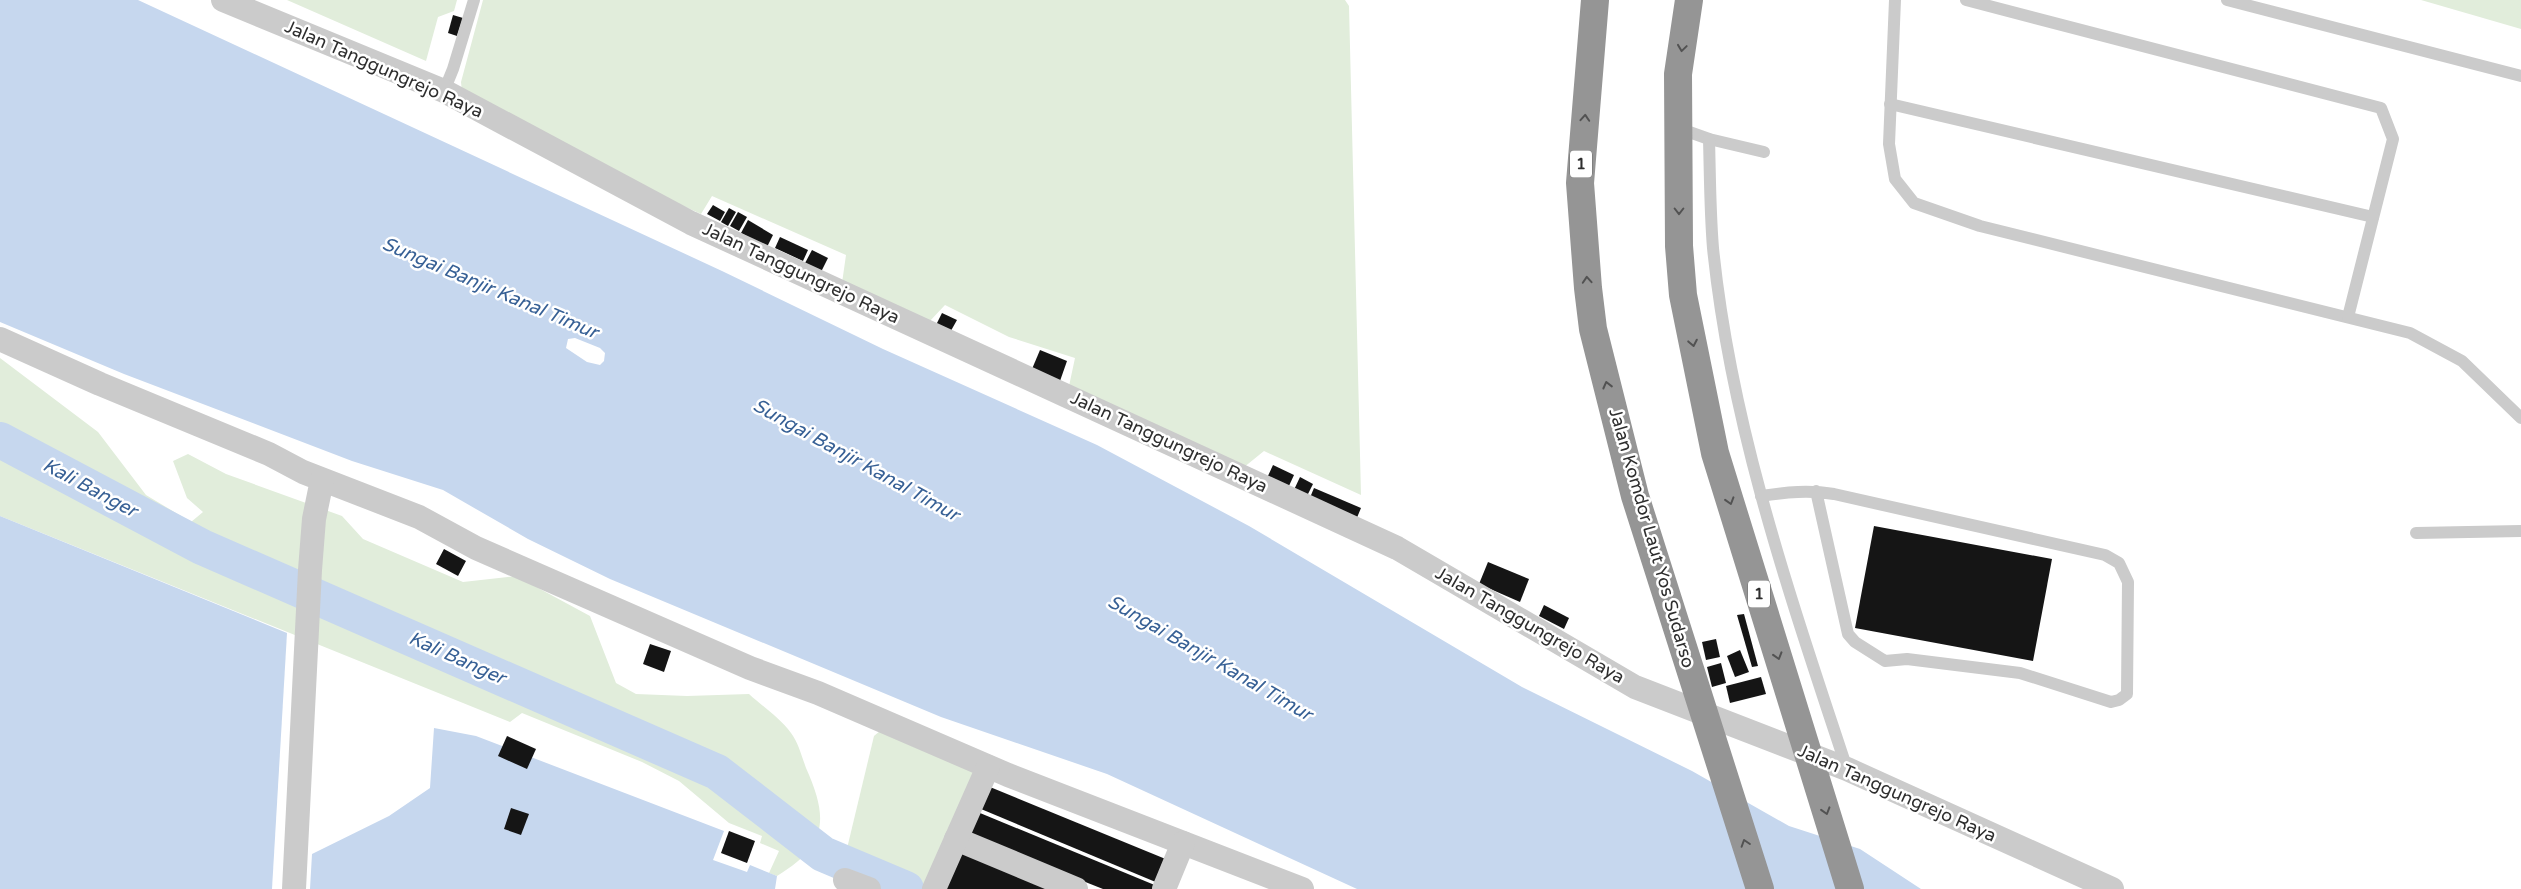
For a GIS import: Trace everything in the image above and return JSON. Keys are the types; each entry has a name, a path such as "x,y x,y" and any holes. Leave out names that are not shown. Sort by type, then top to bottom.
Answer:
{"highway":[{"name":"Jalan Komdor Laut Yos Sudarso","path":"1595,0 1580,182 1593,329 1635,496 1760,889"},
{"name":"1","path":"1689,0 1678,74 1679,246 1683,295 1715,453 1850,889"}],"street":[{"name":"Jalan Tanggungrejo Raya","path":"223,0 444,92 691,223 1398,548 1635,687 1847,768 2112,889"},
{"path":"0,339 100,384 260,450 322,480 419,517 476,548 750,668 818,693 950,748 985,773 1181,849 1302,889"},
{"path":"294,889 310,570 314,519 322,480"},
{"path":"934,889 985,773"},
{"path":"956,839 1076,889"},
{"path":"1164,889 1181,849"},
{"path":"1181,849 1259,889"},
{"path":"846,880 869,889"}],"lane":[{"path":"444,92 474,0"},
{"path":"1895,0 1889,144 1896,179 1914,203 1980,226 2410,333 2462,361 2521,418"},
{"path":"1966,0 2381,108 2393,139 2348,317"},
{"path":"2226,0 2521,76"},
{"path":"1890,104 2373,217"},
{"path":"1678,128 1709,139 1764,152"},
{"path":"1709,139 1713,248 1724,329 1734,382 1762,496 1790,595 1847,768"},
{"path":"1762,496 1799,490 1816,491 2105,555 2119,563 2128,582 2127,694 2119,700 2111,702 2020,673 1907,659 1885,661 1862,648 1848,634 1816,491"},
{"path":"2416,533 2521,531"}],"green space":[{"path":"287,0 457,0 454,11 438,17 426,61"},
{"path":"483,0 1345,0 1349,6 1361,495 1264,451 1243,468 1069,386 1075,358 1009,337 945,305 929,322 842,283 846,255 712,196 701,214 657,194 462,92 461,82"},
{"path":"2421,0 2521,0 2521,29"},
{"path":"0,358 98,432 146,495 191,522 203,512 187,498 173,461 188,454 226,474 342,516 363,539 463,582 516,576 590,616 616,683 636,694 687,696 749,694 782,722 798,745 818,802 819,830 814,842 806,854 794,865 777,876 769,873 779,851 760,843 762,836 729,823 679,781 642,762 522,713 510,722 0,516"},
{"path":"880,731 976,769 925,889 911,889 844,861 874,736"}],"water":[{"name":"Sungai Banjir Kanal Timur","path":"0,0 138,0 722,271 883,349 1097,445 1249,526 1522,687 1692,771 1789,826 1860,849 1921,889 1357,889 1107,774 941,717 610,579 528,539 443,490 352,461 124,374 0,322","holes":["575,338 600,348 605,353 604,361 600,365 587,362 566,348 568,339"]},
{"path":"0,516 287,633 272,889 0,889"},
{"path":"434,728 476,736 724,831 713,860 747,872 750,865 777,876 775,889 310,889 312,854 389,816 430,788"}],"building":[{"path":"453,15 463,18 457,36 448,33"},
{"path":"713,205 725,212 720,221 707,214"},
{"path":"729,208 736,212 728,226 721,222"},
{"path":"738,212 747,217 739,231 730,226"},
{"path":"748,220 773,235 767,247 741,233"},
{"path":"780,237 808,250 803,261 775,248"},
{"path":"812,250 828,258 820,274 804,265"},
{"path":"942,313 957,320 948,336 934,329"},
{"path":"1040,350 1067,361 1060,381 1032,369"},
{"path":"1273,465 1294,475 1288,488 1267,478"},
{"path":"1300,477 1313,484 1306,498 1293,492"},
{"path":"1314,488 1361,508 1356,520 1309,500"},
{"path":"1874,526 2052,559 2033,661 1855,628"},
{"path":"444,549 466,561 458,576 436,564"},
{"path":"1488,562 1529,579 1520,602 1479,584"},
{"path":"1544,605 1569,618 1564,629 1539,616"},
{"path":"1744,614 1758,666 1752,667 1737,615"},
{"path":"1716,639 1720,657 1706,660 1702,642"},
{"path":"650,644 671,651 664,672 643,664"},
{"path":"1740,650 1749,672 1735,677 1727,656"},
{"path":"1721,663 1726,683 1712,687 1707,667"},
{"path":"1761,677 1766,694 1730,703 1726,686"},
{"path":"507,736 536,749 527,769 498,756"},
{"path":"990,787 1168,860 1158,883 981,809"},
{"path":"511,808 529,814 521,835 504,829"},
{"path":"980,813 1157,886 1156,889 1103,889 969,836"},
{"path":"729,831 755,841 747,863 721,853"},
{"path":"963,851 1052,889 946,889"}],"waterway":[{"name":"Kali Banger","path":"0,440 202,547 717,772 823,854 906,889"}]}
